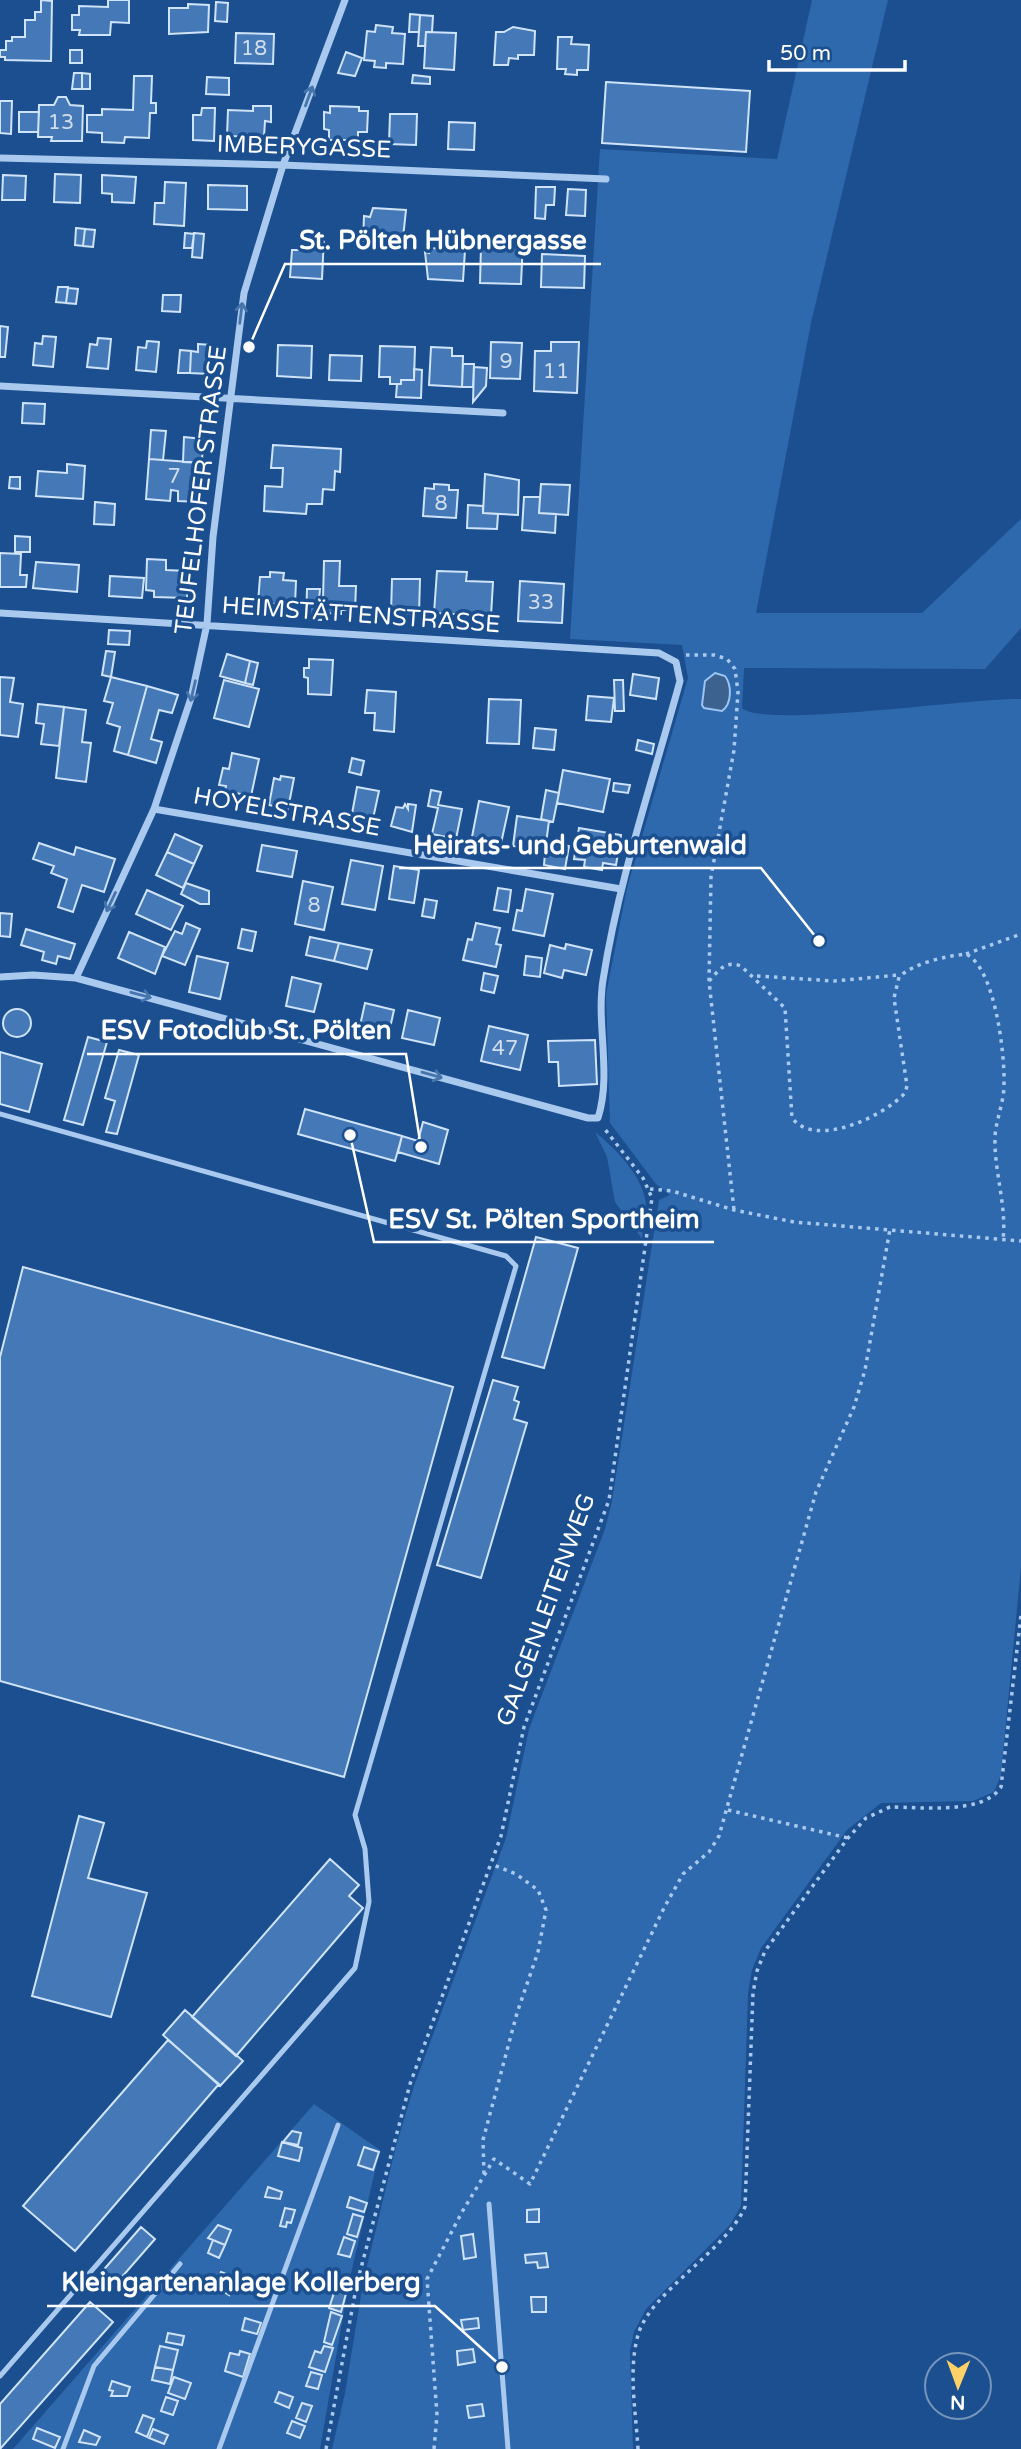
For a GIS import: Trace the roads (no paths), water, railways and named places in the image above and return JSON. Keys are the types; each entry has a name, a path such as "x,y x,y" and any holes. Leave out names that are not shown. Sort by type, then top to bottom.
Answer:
{"street":[{"name":"TEUFELHOFER STRASSE","path":"75,978 154,809 191,698 207,624 213,537 244,293 283,165 345,0"},
{"name":"IMBERYGASSE","path":"0,158 283,165 606,179"},
{"path":"0,386 503,413"},
{"name":"HEIMSTÄTTENSTRASSE","path":"0,613 659,653 676,662 680,681 621,888"},
{"name":"HOYELSTRASSE","path":"154,809 621,888"},
{"path":"0,977 33,975 75,978 588,1118 598,1118 602,1105 603,981 621,888"}],"lane":[{"path":"0,1114 506,1256 516,1265 355,1815 365,1849 369,1902 355,1968 0,2376"},
{"path":"219,2449 338,2125"},
{"path":"489,2204 508,2449"},
{"path":"63,2449 94,2366 180,2264"}],"place":[{"name":"St. Pölten Hübnergasse","path":"249,347"},
{"name":"Heirats- und Geburtenwald","path":"819,941"},
{"name":"ESV St. Pölten Sportheim","path":"350,1135"},
{"name":"ESV Fotoclub St. Pölten","path":"421,1147"},
{"name":"Kleingartenanlage Kollerberg","path":"502,2367"}]}
